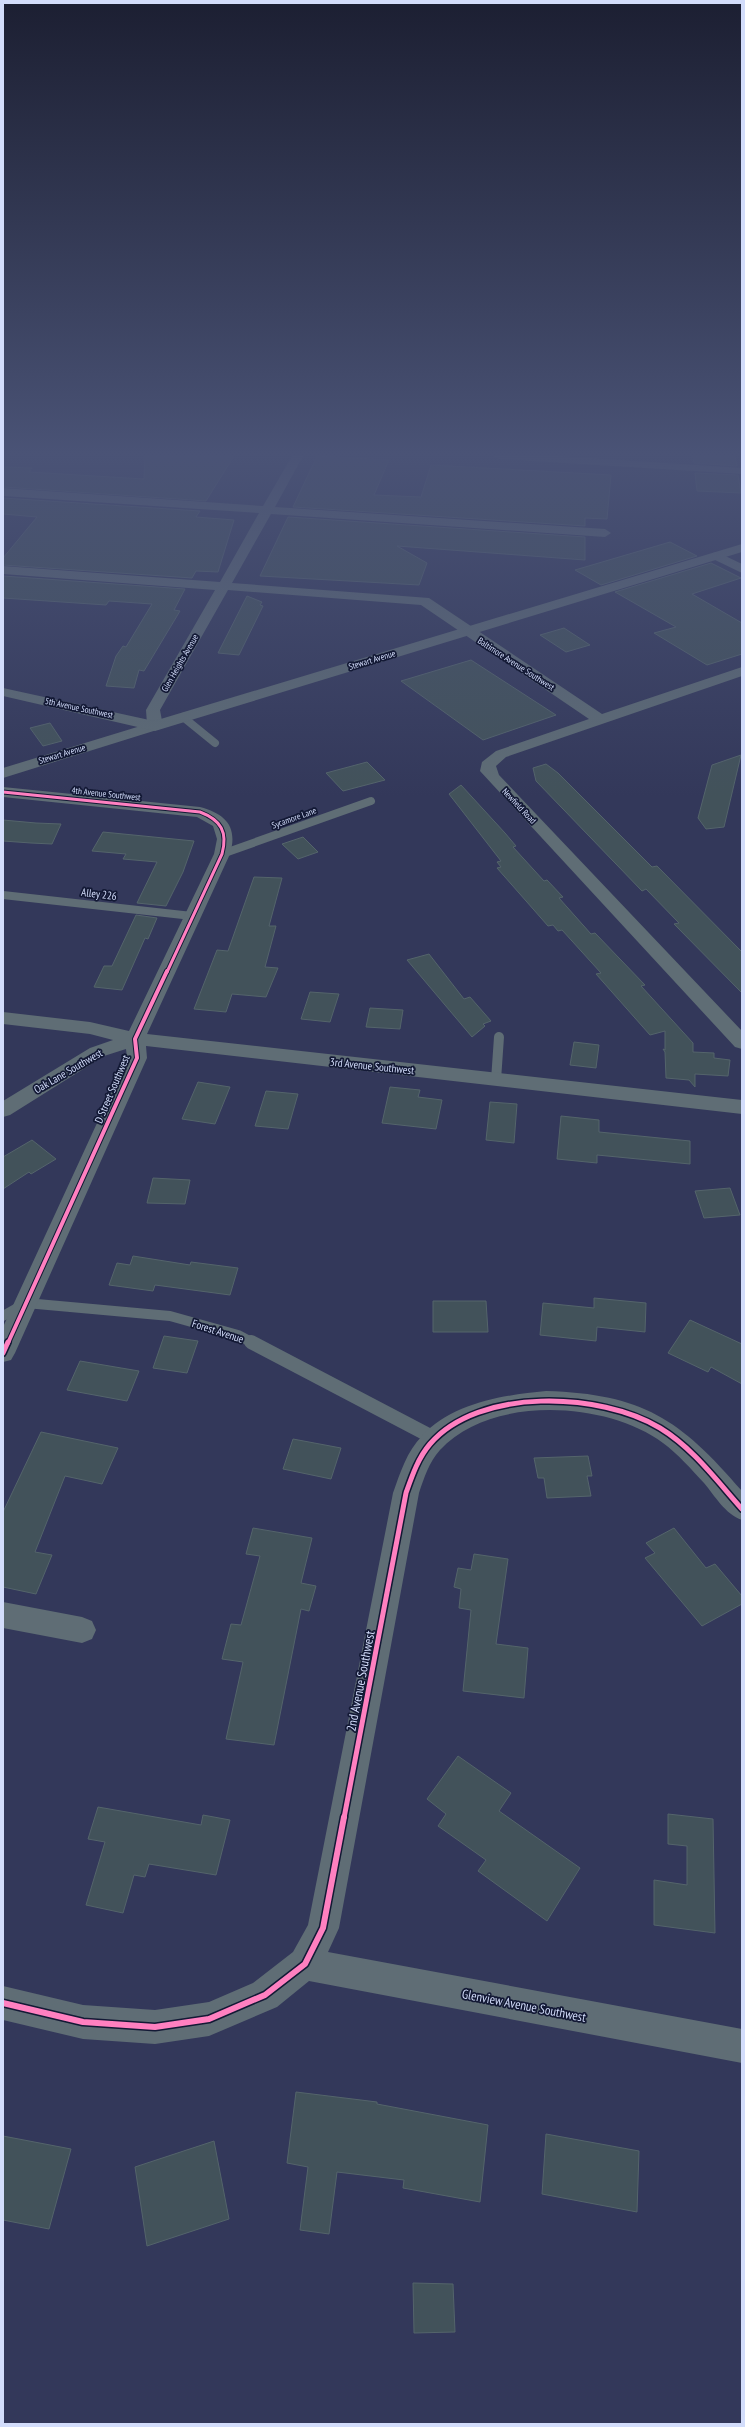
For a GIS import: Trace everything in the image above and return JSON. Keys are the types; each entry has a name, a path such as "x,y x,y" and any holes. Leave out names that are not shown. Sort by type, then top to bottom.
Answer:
{"street":[{"name":"Glen Heights Avenue","path":"155,726 153,710 234,569"},
{"name":"Stewart Avenue","path":"3,773 183,717 673,569"},
{"name":"Baltimore Avenue Southwest","path":"3,570 424,601 601,720"},
{"name":"Newfield Road","path":"742,671 501,754 488,765 488,771 742,1043"},
{"name":"5th Avenue Southwest","path":"3,692 155,726"},
{"name":"4th Avenue Southwest","path":"3,792 191,811 207,814"},
{"name":"D Street Southwest","path":"3,1353 137,1058 135,1039 222,854 226,841 225,829 207,814"},
{"name":"3rd Avenue Southwest","path":"3,1018 90,1028 135,1039 742,1107"},
{"name":"Oak Lane Southwest","path":"3,1110 97,1052 135,1039"},
{"name":"2nd Avenue Southwest","path":"3,2003 83,2022 155,2027 216,2016 265,1995 305,1964 323,1928 406,1493 415,1467 436,1439 467,1417 502,1406 545,1402 582,1402 623,1410 660,1427 687,1448 742,1509"},
{"path":"3,1615 82,1630"},
{"name":"Glenview Avenue Southwest","path":"305,1964 742,2046"}],"lane":[{"path":"183,717 215,744"},
{"name":"Sycamore Lane","path":"222,854 371,801"},
{"name":"Alley 226","path":"3,895 192,916"},
{"path":"496,1080 498,1037"},
{"path":"3,1316 26,1303"},
{"name":"Forest Avenue","path":"26,1303 170,1316 238,1335 436,1439"}],"building":[{"path":"65,569 219,569 218,572 196,571 192,578"},
{"path":"263,569 425,569 419,585 260,576"},
{"path":"578,569 653,569 601,585 575,570"},
{"path":"690,569 724,569 741,578 692,594 742,623 742,654 707,665 654,633 676,627 615,592"},
{"path":"3,576 185,589 174,610 180,611 144,671 139,670 134,688 106,686 116,656 123,646 126,647 152,604 109,601 106,605 3,598"},
{"path":"247,596 262,602 260,605 263,606 239,655 218,653"},
{"path":"564,628 590,645 566,652 540,635"},
{"path":"471,660 556,715 483,740 401,681"},
{"path":"50,723 62,741 43,746 30,728"},
{"path":"741,755 724,827 706,829 698,818 712,765"},
{"path":"367,762 385,780 343,791 326,773"},
{"path":"546,764 558,773 652,867 657,866 742,952 742,993 674,924 679,923 646,889 642,891 536,781 533,768"},
{"path":"461,785 516,846 513,847 544,881 547,880 563,897 559,898 591,934 595,933 645,985 641,986 693,1043 693,1052 714,1053 714,1058 730,1060 728,1076 695,1074 695,1087 689,1080 666,1078 665,1052 663,1049 665,1050 665,1031 650,1035 596,974 601,973 562,930 558,931 553,925 548,926 497,868 501,867 497,862 501,861 449,794"},
{"path":"3,820 61,824 52,844 31,843 3,841"},
{"path":"103,832 194,841 183,872 166,906 137,903 157,862 123,859 126,854 92,851"},
{"path":"303,837 318,852 298,859 282,844"},
{"path":"254,877 282,878 269,926 276,926 265,967 278,968 266,997 232,994 226,1012 194,1009 217,950 228,951"},
{"path":"136,915 157,918 148,939 145,938 122,990 94,987 104,966 112,966"},
{"path":"429,954 464,999 470,997 491,1021 483,1024 485,1026 472,1037 407,960"},
{"path":"310,992 339,994 330,1022 301,1019"},
{"path":"370,1008 403,1010 400,1029 366,1027"},
{"path":"574,1042 599,1045 596,1068 570,1065"},
{"path":"198,1082 230,1087 215,1124 182,1119"},
{"path":"390,1087 420,1090 418,1097 442,1100 436,1129 382,1123"},
{"path":"266,1091 298,1094 288,1129 255,1126"},
{"path":"490,1102 517,1104 514,1143 486,1140"},
{"path":"561,1116 599,1120 599,1132 690,1141 690,1164 597,1155 597,1163 557,1159"},
{"path":"32,1140 56,1159 31,1174 29,1172 3,1189 3,1157"},
{"path":"153,1178 190,1180 185,1204 147,1203"},
{"path":"730,1188 740,1215 704,1218 695,1191"},
{"path":"133,1256 190,1265 191,1262 238,1268 230,1295 155,1285 153,1291 109,1285 117,1263 130,1265"},
{"path":"594,1298 646,1303 645,1332 597,1327 596,1341 540,1335 543,1303 594,1308"},
{"path":"433,1301 486,1301 488,1332 433,1332"},
{"path":"690,1320 742,1344 742,1384 711,1367 708,1372 668,1353"},
{"path":"164,1336 198,1341 187,1373 153,1368"},
{"path":"80,1361 139,1371 127,1401 67,1390"},
{"path":"41,1432 118,1448 102,1484 65,1476 35,1552 52,1555 36,1594 3,1587 3,1512"},
{"path":"293,1439 341,1448 331,1479 283,1469"},
{"path":"588,1456 592,1476 587,1476 591,1496 547,1498 544,1478 538,1478 534,1458"},
{"path":"253,1528 312,1538 301,1583 316,1586 309,1611 301,1609 274,1745 226,1739 243,1662 222,1659 231,1624 241,1625 260,1556 246,1554"},
{"path":"674,1528 706,1568 715,1564 742,1596 742,1604 702,1626 645,1558 655,1553 646,1543"},
{"path":"474,1554 508,1559 496,1644 528,1648 524,1698 463,1691 471,1610 459,1608 461,1589 454,1587 458,1568 471,1570"},
{"path":"458,1756 511,1793 499,1811 580,1868 547,1921 478,1871 486,1860 438,1826 446,1814 427,1799"},
{"path":"98,1807 201,1825 203,1815 230,1820 216,1875 149,1864 145,1877 134,1875 123,1913 86,1905 105,1842 88,1839"},
{"path":"668,1814 713,1819 715,1933 654,1925 654,1880 687,1885 687,1846 668,1844"},
{"path":"296,2092 377,2102 377,2104 488,2125 480,2202 403,2188 404,2180 337,2172 329,2234 300,2230 308,2167 287,2163"},
{"path":"546,2134 639,2151 637,2212 542,2194"},
{"path":"3,2136 71,2149 49,2229 3,2220"},
{"path":"214,2141 229,2219 147,2246 135,2167"},
{"path":"413,2283 453,2284 455,2332 414,2333"}],"cycle path":[{"path":"3,792 200,812 208,815 219,823 223,827 225,833 222,854 135,1039 137,1058 3,1353"},
{"path":"3,2003 83,2022 155,2027 209,2019 265,1995 305,1964 323,1928 406,1493 414,1471 425,1450 436,1438 459,1422 486,1411 515,1404 546,1401 577,1402 607,1407 635,1416 660,1428 672,1436 694,1455 742,1509"}]}
